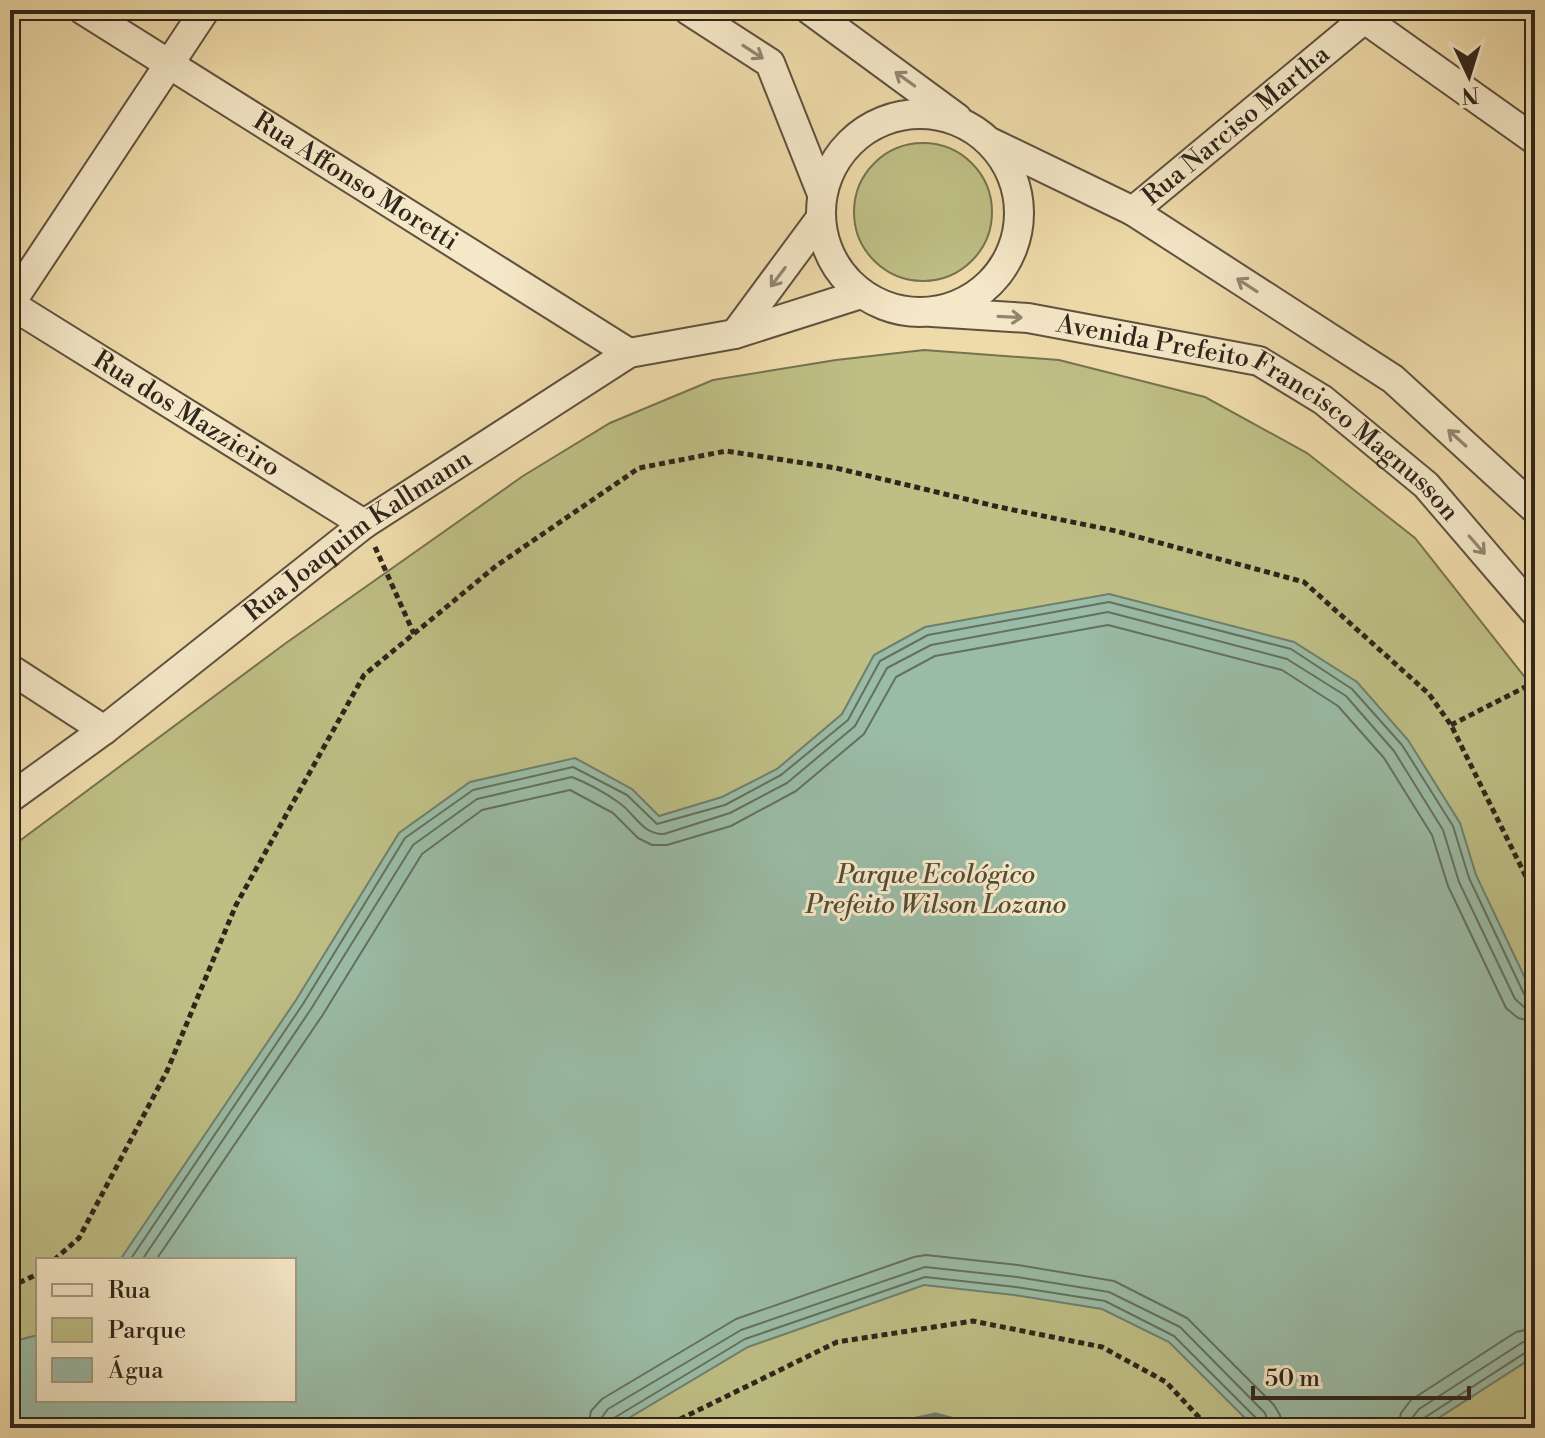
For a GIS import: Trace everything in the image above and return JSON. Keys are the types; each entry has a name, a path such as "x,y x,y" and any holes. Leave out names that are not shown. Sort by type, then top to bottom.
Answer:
{"street":[{"name":"Rua Affonso Moretti","path":"83,10 629,353"},
{"path":"10,304 205,10"},
{"path":"688,10 770,63 821,207 826,248 840,273 861,294 883,305 907,312 932,312 962,304 989,286 1008,261 1019,231 1020,199 1010,169 992,143"},
{"path":"810,10 992,143 1133,211 1393,379 1535,509"},
{"path":"1363,13 1535,140"},
{"name":"Rua Narciso Martha","path":"1133,211 1363,13"},
{"path":"735,334 821,207 833,165 852,141 877,123 907,114 938,115 968,125"},
{"name":"Rua Joaquim Kallmann","path":"10,798 104,730 364,524 629,353 735,334 861,294"},
{"name":"Rua dos Mazzieiro","path":"10,304 364,524"},
{"name":"Avenida Prefeito Francisco Magnusson","path":"932,312 1028,318 1259,361 1323,400 1426,485 1535,612"},
{"path":"10,669 104,730"}],"path":[{"path":"56,1258 79,1238 167,1071 236,905 364,675 496,566 639,468 726,451 836,468 1116,531 1304,582 1429,694 1451,725 1535,895"},
{"path":"364,524 414,634"},
{"path":"1451,725 1535,682"},
{"path":"10,1287 36,1275"},
{"path":"662,1428 837,1342 973,1321 1102,1347 1166,1382 1209,1428"},
{"path":"1525,1428 1535,1422"}],"green space":[{"path":"923,143 949,148 972,163 987,186 992,212 987,238 972,261 949,276 923,281 897,276 874,261 859,238 854,212 859,186 874,163 897,148"},
{"name":"Parque Ecológico Prefeito Wilson Lozano","path":"924,350 1059,360 1205,397 1307,453 1415,538 1535,690 1535,1428 10,1428 10,848 286,643 523,476 610,423 713,380 836,360"}],"water":[{"name":"Parque Ecológico Prefeito Wilson Lozano","path":"1109,594 1294,642 1357,682 1408,740 1460,823 1476,875 1535,999 1535,1356 1423,1428 1255,1428 1169,1342 1102,1309 924,1285 748,1347 612,1428 10,1428 10,1342 36,1336 36,1402 296,1402 296,1258 121,1258 296,1000 399,833 470,782 575,758 632,789 659,816 722,797 777,769 842,714 874,655 925,627"}],"waterway":[{"path":"885,1428 936,1417 977,1428"}]}
